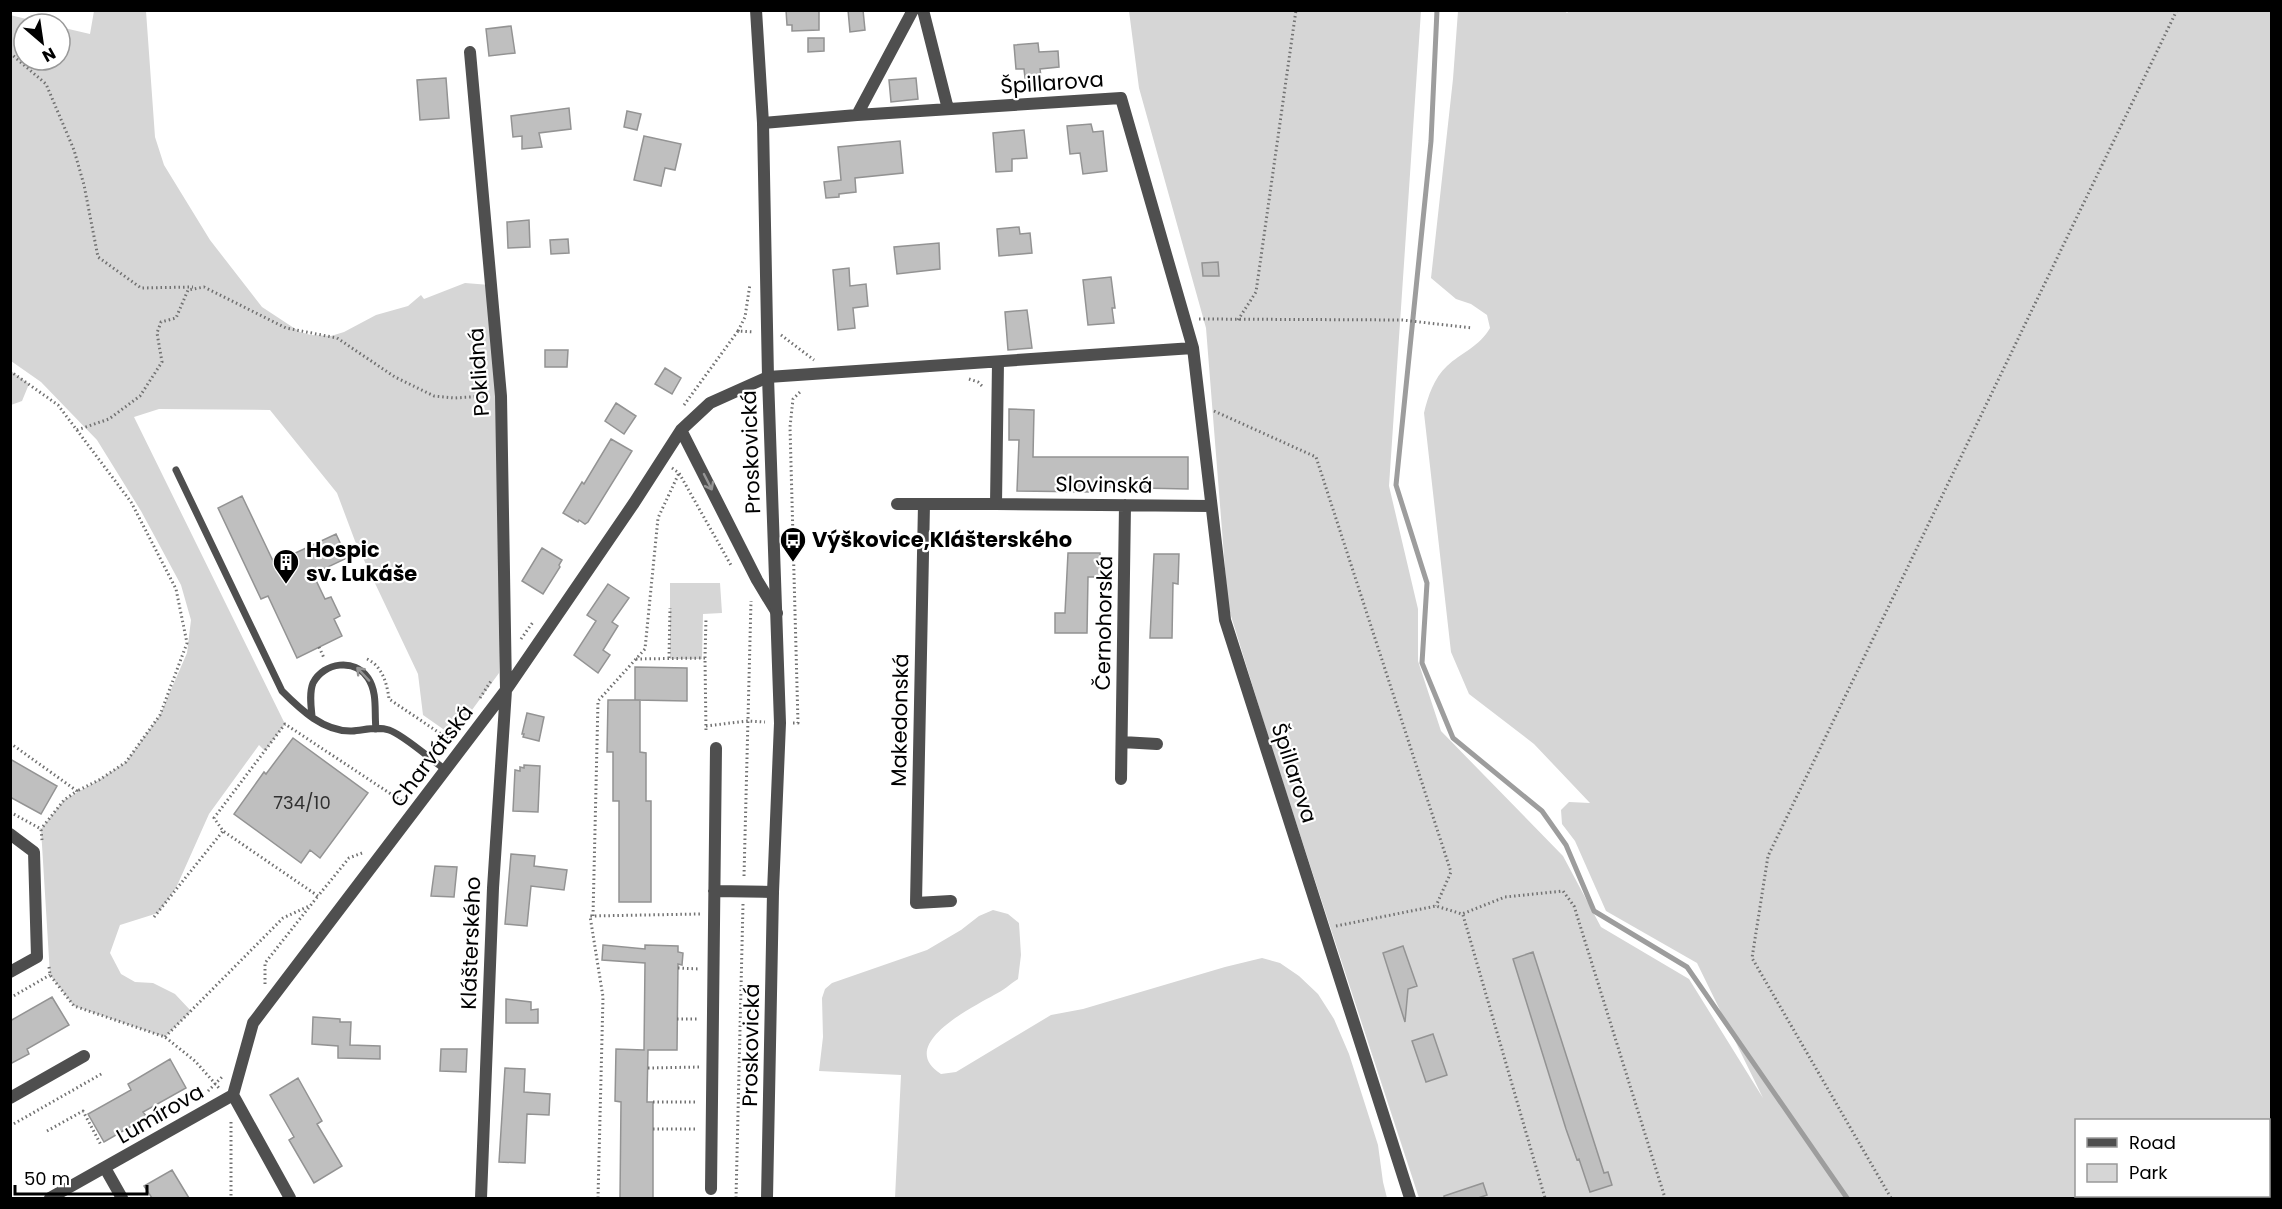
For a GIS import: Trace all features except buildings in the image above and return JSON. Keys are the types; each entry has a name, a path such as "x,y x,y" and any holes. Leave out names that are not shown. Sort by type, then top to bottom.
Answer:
{"street":[{"name":"Proskovická","path":"756,10 763,123 768,377 780,723 773,892 767,1198"},
{"path":"857,115 913,10"},
{"path":"923,10 948,109"},
{"name":"Poklidná","path":"470,52 501,396 506,690"},
{"name":"Špillarova","path":"763,123 1121,98 1192,348 1224,620 1410,1198"},
{"path":"768,377 1192,348"},
{"path":"996,504 998,362"},
{"name":"Charvátská","path":"233,1095 253,1023 506,690 681,430 710,403 768,377"},
{"path":"681,430 756,579 777,613"},
{"name":"Slovinská","path":"897,504 1211,506"},
{"name":"Makedonská","path":"924,504 916,903 951,901"},
{"name":"Černohorská","path":"1121,779 1125,505"},
{"name":"Klášterského","path":"481,1198 493,888 506,690"},
{"path":"1122,742 1157,744"},
{"name":"Proskovická","path":"711,1189 716,748"},
{"path":"10,834 33,852 37,957 10,972"},
{"path":"714,891 773,892"},
{"path":"10,1098 84,1056"},
{"path":"233,1095 290,1198"},
{"name":"Lumírova","path":"50,1198 233,1095"},
{"name":"Lumírova","path":"105,1168 122,1198"}],"lane":[{"path":"176,470 282,691 312,716 336,729 376,729 393,732 446,770"},
{"path":"312,716 311,692 314,682 322,672 334,666 346,664 357,667 368,677 376,702 376,729"}],"path":[{"path":"1238,320 1256,292 1296,10"},
{"path":"1891,1198 1752,958 1768,856 2177,10"},
{"path":"10,53 46,84 84,185 98,257 141,288 204,287 286,328 337,338 395,377 434,396 454,398 501,396"},
{"path":"77,430 109,419 140,396 162,362 157,333 160,322 176,318 188,290 204,287"},
{"path":"1184,319 1402,320 1473,328"},
{"path":"684,406 738,331 767,331 783,336 824,368 824,373"},
{"path":"10,371 58,405 131,502 176,589 187,643 160,715 126,762 64,800 41,829 42,840"},
{"path":"962,379 978,382 987,391"},
{"path":"798,723 790,427 793,399 798,392 807,387"},
{"path":"1199,404 1316,457 1451,872 1436,906"},
{"path":"661,460 679,473 735,573"},
{"path":"598,1198 603,997 590,916 593,916 598,701 645,649 658,518 679,473"},
{"path":"736,1198 747,721 752,603 747,593"},
{"path":"669,658 670,608"},
{"path":"706,618 706,732"},
{"path":"319,647 323,658"},
{"path":"636,659 705,658"},
{"path":"389,699 450,740"},
{"path":"706,726 747,721"},
{"path":"366,852 349,858 318,896 223,831 214,818 285,724 404,803"},
{"path":"10,742 77,791"},
{"path":"10,812 41,829"},
{"path":"154,917 223,831"},
{"path":"1323,929 1436,906 1462,914 1505,897 1563,891 1574,906 1665,1198"},
{"path":"165,1037 283,918 310,906"},
{"path":"593,916 706,914"},
{"path":"1462,914 1545,1198"},
{"path":"49,964 50,975 74,1006 165,1037 195,1061 216,1084"},
{"path":"678,968 705,969"},
{"path":"10,998 50,975"},
{"path":"677,1019 704,1019"},
{"path":"648,1068 703,1067"},
{"path":"10,1126 103,1073"},
{"path":"653,1102 703,1102"},
{"path":"47,1131 82,1112 101,1145"},
{"path":"231,1116 231,1198"},
{"path":"653,1129 702,1129"}],"green space":[{"path":"1564,10 1567,13 1570,10 2271,11 2270,1198 1419,1198 1272,749 1228,606 1206,328 1139,88 1129,11 1421,11 1389,486 1418,609 1418,661 1441,731 1563,856 1601,927 1689,979 1763,1098 1697,963 1606,911 1575,841 1562,824 1561,810 1569,802 1590,803 1534,744 1469,694 1451,652 1424,413 1438,376 1452,361 1476,345 1490,328 1487,315 1471,304 1456,299 1431,278 1453,79 1458,11"},
{"path":"94,11 146,11 155,137 164,165 210,240 262,307 300,332 331,336 344,332 376,315 408,306 421,295 424,299 465,283 490,285 504,415 499,673 453,736 423,715 418,674 355,541 337,493 270,410 159,409 134,417 285,724 265,751 259,745 209,814 176,888 158,913 120,925 110,953 121,974 135,982 153,983 175,994 191,1011 165,1037 74,1006 50,975 41,829 64,800 126,762 160,715 187,653 191,620 181,585 141,511 97,440 41,382 11,361 10,15 12,15 12,72 72,72 72,30 90,34"},
{"path":"11,371 29,384 22,401 11,405"},
{"path":"670,583 720,583 722,613 703,614 702,659 670,659"},
{"path":"993,910 1008,914 1019,923 1021,955 1018,979 1000,992 970,1008 942,1028 932,1039 927,1051 929,1063 941,1074 956,1072 1051,1015 1083,1009 1262,958 1280,963 1299,976 1318,994 1334,1019 1349,1054 1378,1145 1387,1198 895,1198 901,1075 819,1071 823,1037 822,998 825,989 832,983 927,950 961,930 979,916"}],"waterway":[{"path":"1437,10 1431,141 1396,485 1427,583 1422,663 1453,738 1542,811 1566,845 1594,911 1687,967 1847,1198"}],"place":[{"name":"Výškovice,Klášterského","path":"793,563"},
{"name":"Hospic sv. Lukáše","path":"286,585"}]}
